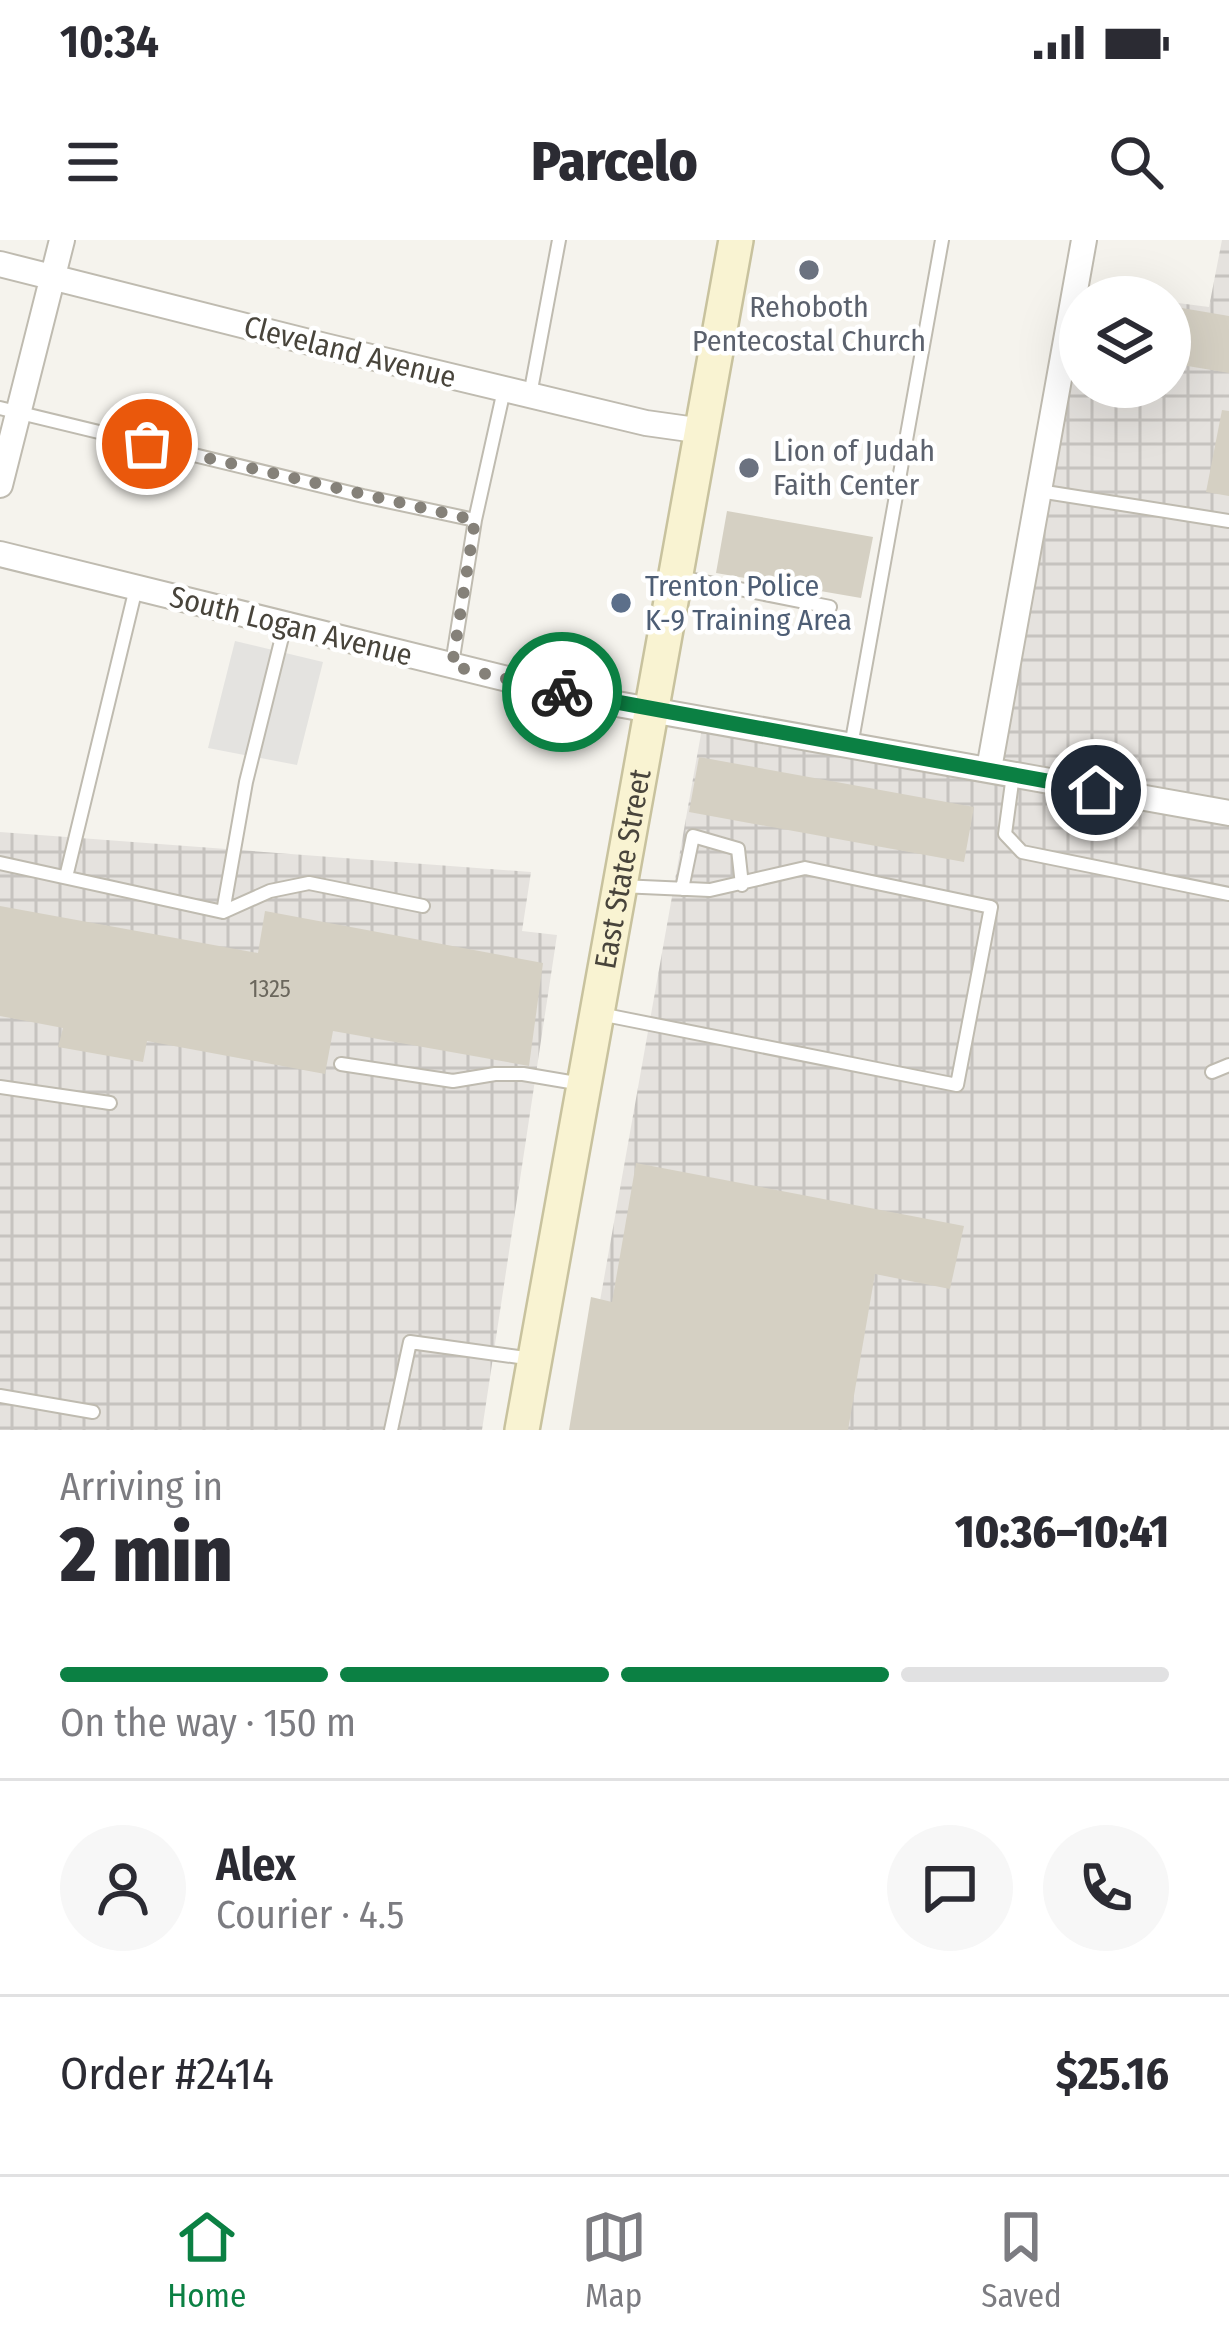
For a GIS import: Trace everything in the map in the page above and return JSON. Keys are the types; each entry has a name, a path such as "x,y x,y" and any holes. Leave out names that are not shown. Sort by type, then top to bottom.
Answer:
{"street":[{"path":"0,485 9,410 62,240"},
{"name":"East State Street","path":"522,1430 736,240"},
{"path":"1001,771 1039,491 1084,240"},
{"name":"Cleveland Avenue","path":"0,264 646,423 703,431"},
{"name":"South Logan Avenue","path":"0,554 652,711 1229,812"}],"lane":[{"path":"530,395 559,240"},
{"path":"851,746 942,240"},
{"path":"452,666 475,520 505,388"},
{"path":"9,410 475,520"},
{"path":"1039,491 1229,521"},
{"path":"678,577 830,607"},
{"path":"66,878 136,587"},
{"path":"223,912 246,782 285,624"},
{"path":"1001,771 1005,834 1022,853 1229,894"},
{"path":"682,889 693,836 738,849 742,885"},
{"path":"0,863 223,912 270,891 309,884 423,906"},
{"path":"596,1012 957,1085 991,907 805,868 742,885 619,886"},
{"path":"341,1064 453,1082 523,1074 583,1084"},
{"path":"1212,1072 1229,1065"},
{"path":"0,1087 110,1103"},
{"path":"391,1430 410,1342 535,1359"},
{"path":"0,1396 93,1412"}],"shaded area":[{"path":"1222,240 1229,240 1229,1430 577,1430 704,717 999,767 1065,408 1191,408 1191,305 1209,307"},
{"path":"235,641 323,662 297,765 208,748"},
{"path":"0,832 531,872 522,931 557,935 482,1430 0,1430"}],"building":[{"path":"1191,310 1229,316 1229,373 1191,367"},
{"path":"1222,410 1229,411 1229,496 1206,492"},
{"path":"727,511 873,537 861,598 716,573"},
{"path":"699,757 974,807 964,862 689,812"},
{"path":"0,906 258,953 265,911 543,963 529,1066 333,1031 325,1074 147,1041 143,1062 58,1047 63,1028 0,1016"},
{"path":"636,1163 964,1226 950,1289 875,1274 848,1430 569,1430 591,1297 612,1302"}],"way so far":[{"path":"147,444 475,520 452,666 562,692"}],"place":[{"name":"Rehoboth Pentecostal Church","path":"809,270"},
{"name":"Lion of Judah Faith Center","path":"749,468"},
{"name":"Trenton Police K-9 Training Area","path":"621,603"}],"route":[{"path":"562,692 1096,790"}]}
